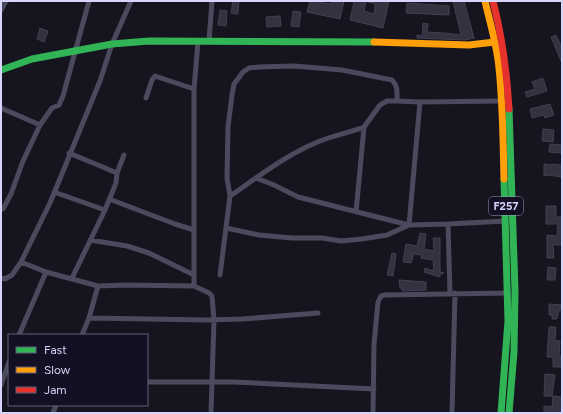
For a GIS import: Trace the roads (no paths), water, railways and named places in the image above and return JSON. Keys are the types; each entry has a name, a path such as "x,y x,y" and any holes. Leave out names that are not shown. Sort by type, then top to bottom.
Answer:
{"main road":[{"name":"F257","path":"485,1 495,42 499,67 506,221 508,321 502,413"},
{"name":"F257","path":"493,1 499,24 508,85 510,131 515,291 514,352 509,413"},
{"path":"1,70 32,59 112,44 149,41 337,41 469,45 495,42"}],"street":[{"path":"1,10 6,1"},
{"path":"3,209 40,125 52,108 59,105 63,96 89,1"},
{"path":"1,278 9,278 21,262 50,203 69,153 100,80 112,44 131,1"},
{"path":"209,41 212,1"},
{"path":"194,286 194,89 198,42"},
{"path":"220,275 230,196 227,178 228,127 234,84 243,72 249,68 259,66 294,66 342,70 392,80 396,84 398,90 397,100"},
{"path":"146,98 152,80 155,76 194,89"},
{"path":"356,212 364,127 380,105 387,101 397,100 420,102 501,101"},
{"path":"408,225 420,102"},
{"path":"1,108 40,125"},
{"path":"230,196 291,156 320,141 364,127"},
{"path":"69,153 117,173"},
{"path":"72,278 105,210 116,183 117,173 124,155"},
{"path":"256,178 298,197 408,225 506,221"},
{"path":"54,192 105,210"},
{"path":"109,198 194,230"},
{"path":"448,224 452,293 452,413"},
{"path":"226,228 266,236 341,240 362,239 386,235 408,225"},
{"path":"90,240 135,248 149,253 194,275"},
{"path":"21,262 46,272 98,286 194,286 209,293 212,296 214,320 211,413"},
{"path":"19,334 46,272"},
{"path":"82,334 89,318 98,286"},
{"path":"373,413 374,344 378,302 380,296 385,294 508,294"},
{"path":"89,318 214,320 318,313"},
{"path":"1,385 8,365"},
{"path":"148,382 234,382 374,389"}]}
